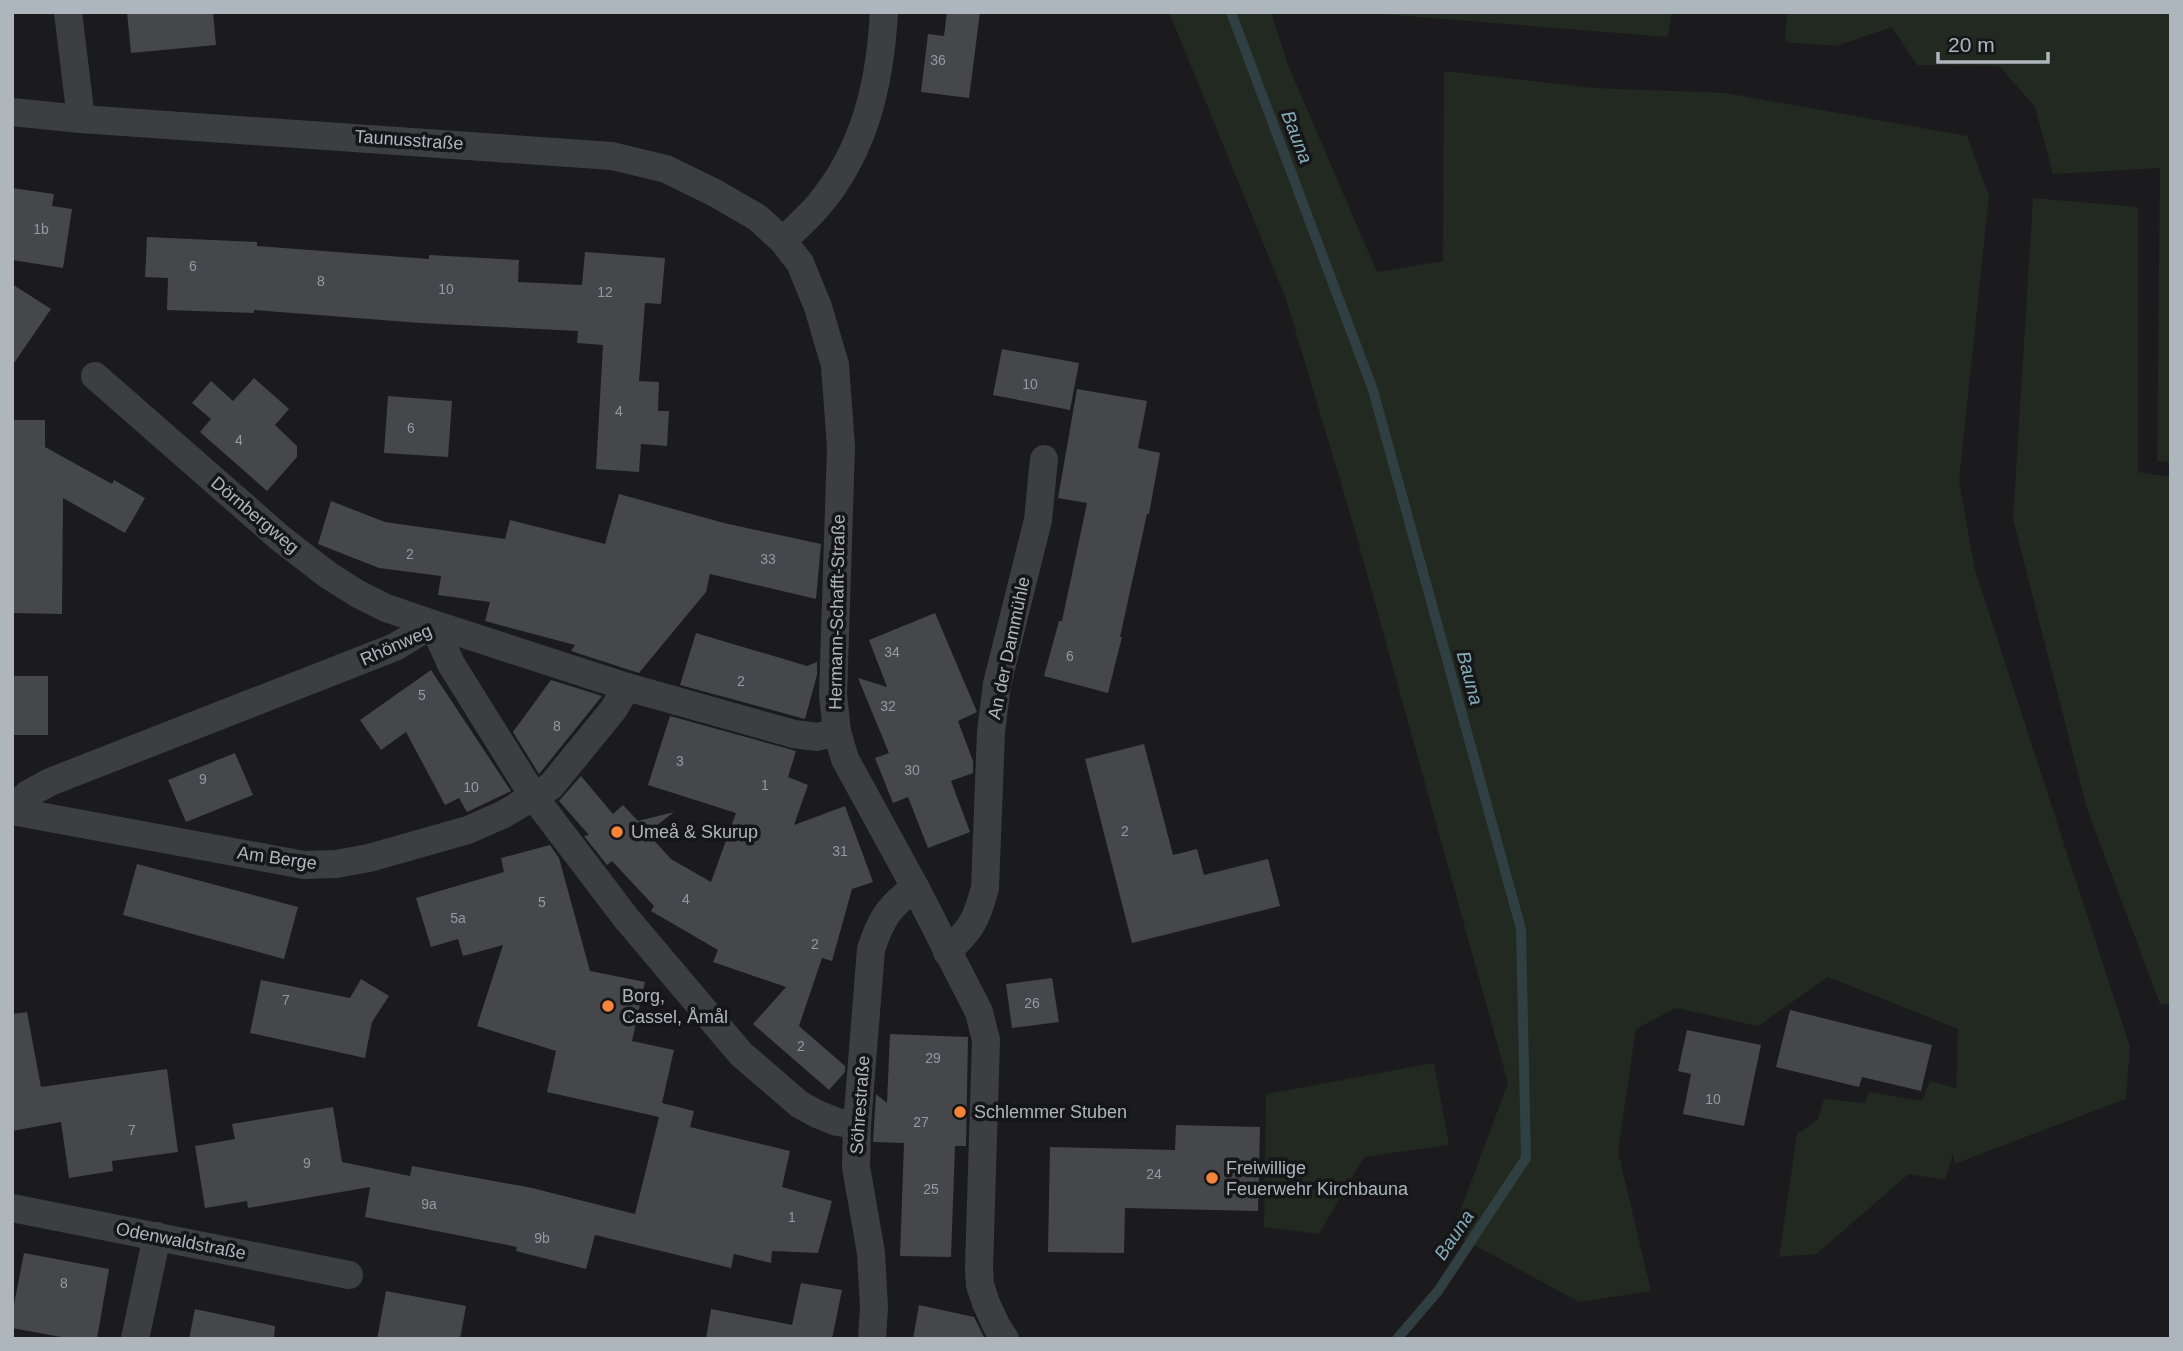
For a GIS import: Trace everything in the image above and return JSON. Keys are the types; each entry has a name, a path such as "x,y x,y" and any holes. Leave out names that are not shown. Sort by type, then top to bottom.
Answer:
{"street":[{"path":"68,12 80,119"},
{"path":"783,241 817,207 836,182 855,149 876,91 882,57 884,12"},
{"name":"Taunusstraße","path":"12,111 80,119 612,156 666,169 715,192 758,218 783,241"},
{"name":"Hermann-Schafft-Straße","path":"783,241 800,263 818,307 835,365 841,447 832,695 837,733 845,759 915,887 978,1013 986,1040 980,1284 986,1303 1005,1339"},
{"name":"Dörnbergweg","path":"95,376 280,538 328,575 386,608 433,624"},
{"name":"An der Dammühle","path":"947,952 968,932 978,912 985,888 991,732 997,684 1038,520 1044,459"},
{"path":"433,624 451,664 534,797 626,918 741,1055 799,1104 837,1122 857,1125"},
{"name":"Rhönweg","path":"12,810 28,794 50,782 395,647 433,624 627,687 794,734 817,737 837,733"},
{"name":"Am Berge","path":"12,810 304,865 336,864 369,858 468,830 504,814 551,786 613,710 627,687"},
{"name":"Söhrestraße","path":"872,1339 874,1307 871,1253 856,1167 871,949 880,924 892,905 915,887"},
{"name":"Odenwaldstraße","path":"12,1208 349,1275"},
{"path":"135,1339 157,1236"}],"shaded area":[{"path":"1169,12 1271,12 1288,65 1377,272 1443,261 1444,71 1595,88 1726,93 1967,136 1989,196 1959,481 1975,570 2130,1047 2126,1099 1954,1164 1953,1153 1945,1180 1909,1174 1816,1254 1779,1257 1797,1134 1818,1119 1824,1099 1865,1103 1869,1092 1922,1101 1930,1081 1956,1088 1958,1029 1828,977 1758,1026 1676,1008 1636,1029 1618,1151 1651,1291 1579,1302 1452,1233 1508,1083 1354,527 1286,299"},
{"path":"1672,12 1668,37 1381,14"},
{"path":"1787,12 2171,12 2171,462 2157,461 2160,168 2053,174 2035,107 1999,66 1917,65 1892,27 1836,46 1785,42"},
{"path":"2033,198 2138,207 2138,472 2171,477 2171,1005 2160,1004 2087,809 2013,519"},
{"path":"1434,1063 1449,1145 1364,1157 1319,1234 1264,1227 1266,1094"}],"building":[{"path":"127,12 213,12 216,45 131,53"},
{"path":"947,12 980,12 969,98 921,92 928,34 944,36"},
{"path":"12,188 54,194 52,206 72,209 63,268 12,260"},
{"path":"147,237 257,242 257,246 429,259 429,255 519,260 518,282 582,285 585,252 665,258 661,304 645,303 639,381 659,382 658,411 669,411 667,446 641,444 639,472 596,469 603,345 577,343 578,331 420,323 254,310 254,313 167,310 168,278 145,277"},
{"path":"12,284 51,309 12,366"},
{"path":"1002,349 1079,363 1070,410 993,395"},
{"path":"254,378 289,409 275,425 297,446 297,457 267,491 200,432 211,419 192,403 211,381 233,401"},
{"path":"1077,389 1147,401 1138,448 1160,453 1149,514 1108,693 1044,676 1059,621 1062,621 1087,503 1058,498"},
{"path":"388,396 452,401 448,457 384,453"},
{"path":"12,420 45,420 45,447 112,484 114,480 145,498 125,533 63,498 62,614 12,613"},
{"path":"619,494 724,523 821,544 816,599 710,574 706,592 639,673 571,651 575,645 485,621 490,602 438,595 441,576 379,568 318,544 331,501 385,522 505,539 510,520 605,544"},
{"path":"935,613 977,712 958,721 973,761 973,773 951,781 970,832 928,848 908,797 893,803 875,758 889,753 858,678 887,687 869,640"},
{"path":"696,633 807,666 817,662 817,675 805,719 680,685"},
{"path":"431,670 511,791 467,812 459,798 445,805 406,732 381,750 360,720"},
{"path":"12,676 48,676 48,735 12,735"},
{"path":"551,680 602,696 539,774 513,732"},
{"path":"670,716 796,751 788,777 808,785 794,825 845,806 873,882 852,889 832,961 822,958 799,1026 845,1066 845,1072 829,1090 753,1024 786,987 713,962 718,950 651,911 654,906 612,861 607,865 584,836 589,835 559,801 581,776 613,814 623,805 638,821 674,812 647,833 671,859 711,882 736,813 648,785"},
{"path":"1144,744 1173,855 1197,849 1204,875 1268,859 1280,906 1132,943 1085,759"},
{"path":"235,753 253,795 186,822 168,780"},
{"path":"550,845 559,858 590,971 645,982 632,1041 674,1050 662,1103 694,1111 690,1127 790,1151 782,1187 832,1201 818,1253 772,1251 771,1263 734,1254 731,1268 595,1235 586,1269 516,1251 517,1247 365,1217 370,1187 248,1208 247,1201 205,1208 195,1146 235,1139 232,1124 333,1107 342,1162 410,1176 412,1166 532,1188 635,1214 659,1117 547,1092 556,1051 477,1026 503,945 463,956 458,939 431,947 416,898 504,872 501,858"},
{"path":"137,864 298,907 284,959 123,915"},
{"path":"1052,978 1059,1022 1012,1028 1006,984"},
{"path":"361,979 389,996 372,1022 365,1058 250,1033 261,980 350,998"},
{"path":"1790,1010 1932,1045 1921,1091 1862,1077 1859,1087 1776,1067"},
{"path":"27,1012 41,1087 167,1069 178,1152 112,1161 113,1171 69,1178 61,1122 12,1131 12,1014"},
{"path":"1687,1030 1761,1045 1744,1126 1683,1114 1691,1074 1678,1071"},
{"path":"890,1034 968,1037 966,1146 955,1146 951,1257 900,1256 904,1143 873,1142 876,1094 887,1103"},
{"path":"1176,1125 1260,1127 1258,1211 1125,1208 1124,1253 1048,1252 1050,1147 1175,1150"},
{"path":"24,1253 109,1269 97,1339 72,1339 12,1328"},
{"path":"801,1283 842,1290 832,1339 706,1339 711,1309 792,1325"},
{"path":"386,1291 466,1306 460,1339 377,1339"},
{"path":"919,1305 974,1317 985,1339 913,1339"},
{"path":"195,1309 275,1326 274,1339 189,1339"}],"waterway":[{"name":"Bauna","path":"1231,12 1373,390 1521,929 1526,1158 1438,1291 1397,1339"}],"place":[{"name":"Umeå & Skurup","path":"617,832"},
{"name":"Borg, Cassel, Åmål","path":"608,1006"},
{"name":"Schlemmer Stuben","path":"960,1112"},
{"name":"Freiwillige Feuerwehr Kirchbauna","path":"1212,1178"}]}
